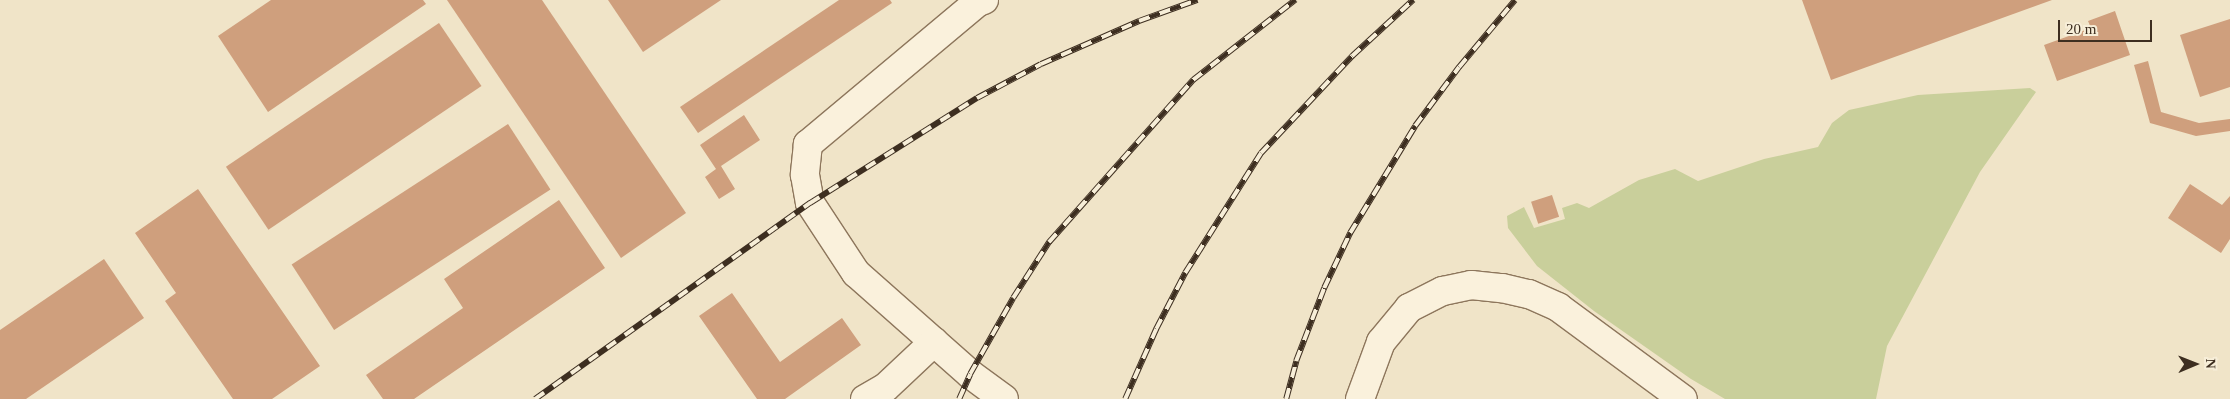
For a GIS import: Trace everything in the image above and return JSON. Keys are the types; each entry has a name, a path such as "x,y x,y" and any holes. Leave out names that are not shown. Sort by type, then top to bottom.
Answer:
{"street":[{"path":"980,1 808,144 805,175 810,203 856,273 970,374 1004,399"},
{"path":"1360,399 1381,342 1409,308 1443,291 1471,285 1502,288 1529,294 1558,307 1683,399"},
{"path":"865,399 886,387 934,342"}],"green space":[{"path":"2030,88 2036,92 1980,172 1887,346 1876,399 1725,399 1691,379 1594,311 1537,266 1508,228 1507,216 1524,207 1534,228 1565,219 1562,208 1577,203 1589,208 1639,180 1675,169 1698,181 1764,159 1818,147 1832,123 1849,110 1918,95"}],"building":[{"path":"271,0 423,0 426,4 268,112 218,36"},
{"path":"447,0 542,0 686,213 621,258"},
{"path":"608,0 721,0 643,52"},
{"path":"839,0 890,0 892,3 698,133 680,107"},
{"path":"1802,0 2052,0 1831,80"},
{"path":"2115,11 2130,55 2057,81 2044,45 2091,28 2088,21"},
{"path":"2230,19 2230,87 2200,97 2180,35"},
{"path":"439,23 481,86 268,230 226,167"},
{"path":"2148,61 2161,112 2199,123 2230,119 2230,131 2196,136 2150,123 2134,65"},
{"path":"744,115 760,140 721,166 735,189 719,199 705,177 716,169 700,145"},
{"path":"508,124 550,189 334,330 292,265"},
{"path":"2190,184 2222,205 2230,196 2230,239 2221,253 2168,218"},
{"path":"198,189 320,366 272,399 233,399 165,301 176,293 135,233"},
{"path":"1552,195 1559,217 1538,224 1531,202"},
{"path":"559,200 605,268 414,399 383,399 366,375 463,308 444,279"},
{"path":"104,259 144,318 26,399 0,399 0,330"},
{"path":"732,293 780,362 842,318 861,345 785,399 757,399 699,316"}],"railway":[{"path":"535,399 810,203 977,98 1041,64 1139,21 1197,0"},
{"path":"959,399 970,374 1013,298 1049,242 1193,80 1295,0"},
{"path":"1125,399 1156,329 1185,273 1261,153 1352,56 1413,0"},
{"path":"1286,399 1296,361 1324,288 1350,233 1415,126 1459,67 1515,0"}]}
